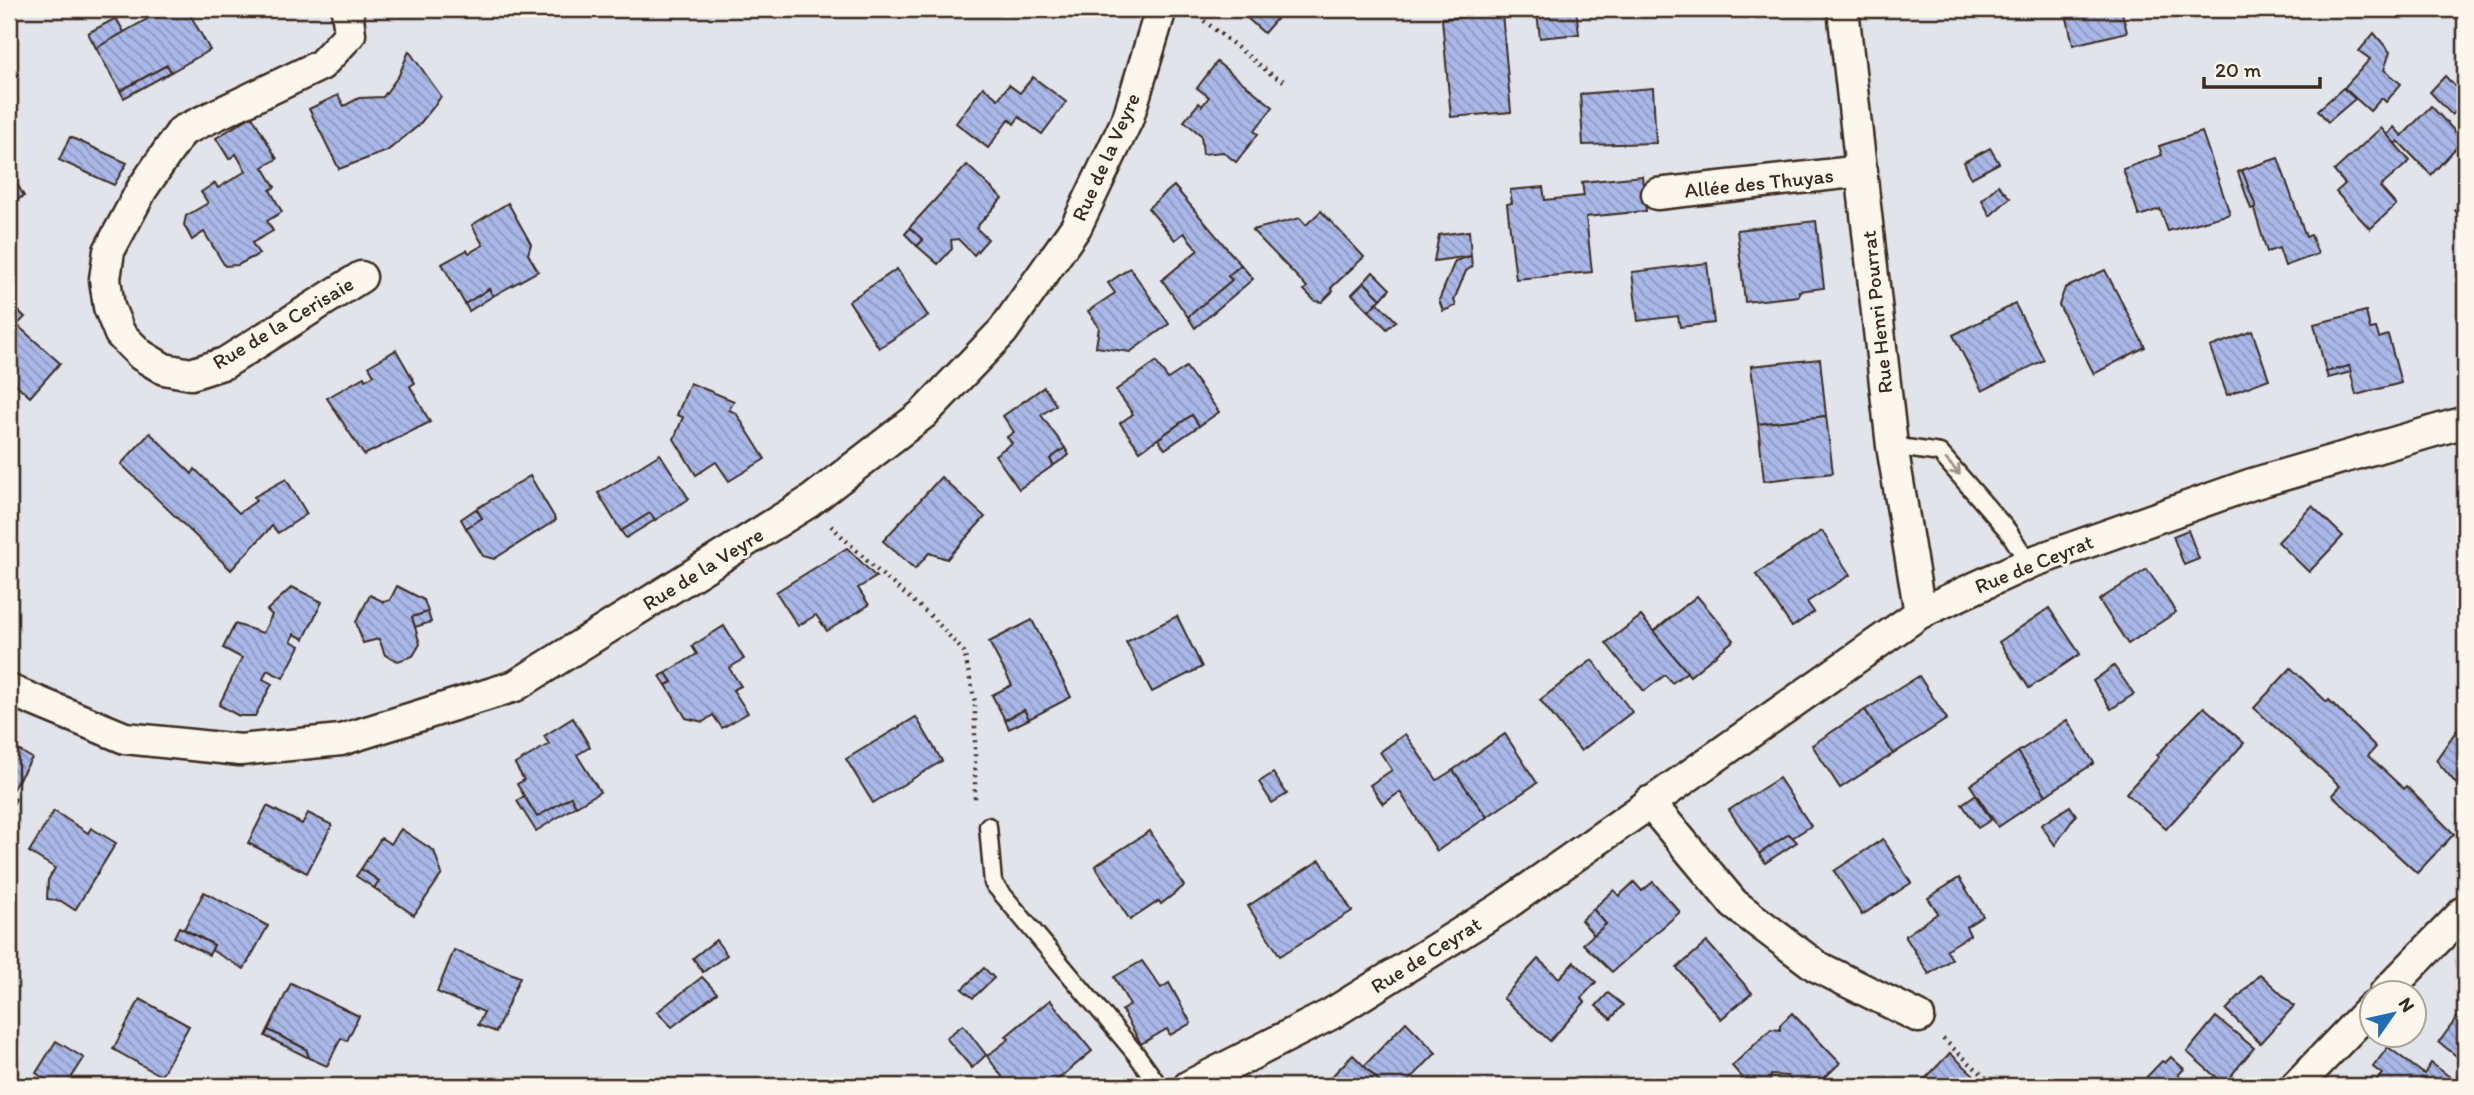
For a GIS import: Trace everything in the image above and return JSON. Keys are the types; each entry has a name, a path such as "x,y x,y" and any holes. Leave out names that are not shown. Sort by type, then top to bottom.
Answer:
{"street":[{"name":"Rue de la Cerisaie","path":"347,9 350,34 321,65 182,131 131,209 109,251 105,279 109,307 120,334 141,355 164,369 191,374 225,363 361,277"},
{"name":"Rue de la Veyre","path":"9,690 125,738 240,750 341,740 515,686 809,502 923,414 1003,331 1076,227 1128,118 1161,9"},
{"name":"Rue Henri Pourrat","path":"1843,9 1892,446 1920,613"},
{"name":"Allée des Thuyas","path":"1657,194 1862,171"},
{"name":"Rue de Ceyrat","path":"1189,1086 1331,1014 1501,908 1920,613 2029,563 2252,484 2465,422"},
{"path":"1649,802 1734,904 1816,966 1919,1017"},
{"path":"2399,979 2465,911"},
{"path":"2296,1086 2358,1022"}],"lane":[{"path":"1892,446 1940,453 2008,531 2029,563"},
{"path":"988,826 993,883 1159,1086"}],"path":[{"path":"1186,9 1196,13 1272,75 1284,81"},
{"path":"809,502 880,573 932,617 964,652 975,702 975,814 988,826"},
{"path":"1919,1017 1995,1086"}],"building":[{"path":"165,9 187,9 210,50 171,72 167,65 120,91 96,48"},
{"path":"1237,9 1285,9 1264,33"},
{"path":"1576,9 1579,34 1540,38 1537,13"},
{"path":"2065,9 2121,9 2127,32 2073,45"},
{"path":"1502,13 1511,112 1451,117 1442,19"},
{"path":"116,18 124,32 96,48 88,33"},
{"path":"2374,33 2390,52 2384,70 2401,84 2386,102 2382,98 2370,111 2344,88 2370,59 2359,51"},
{"path":"409,51 441,96 418,126 387,151 339,169 309,109 338,95 344,106 359,98 383,97 399,75"},
{"path":"1217,62 1273,107 1254,131 1258,134 1236,162 1223,152 1203,154 1201,135 1184,121 1199,103 1202,106 1209,97 1197,88"},
{"path":"167,65 171,72 124,98 120,91"},
{"path":"2445,76 2465,97 2465,104 2452,115 2430,92"},
{"path":"1033,77 1066,102 1042,134 1019,117 1014,124 1009,119 988,148 956,123 983,87 998,99 1009,85 1020,93"},
{"path":"1653,88 1656,143 1583,145 1580,94"},
{"path":"2343,88 2355,99 2328,122 2318,110"},
{"path":"2431,106 2463,140 2431,175 2398,141 2395,144 2387,135 2394,127 2402,136"},
{"path":"252,116 277,159 263,167 275,187 270,190 282,212 267,221 273,231 252,243 259,254 238,265 225,266 204,232 192,240 184,225 186,216 208,203 201,192 215,183 218,188 246,171 236,154 229,159 216,138"},
{"path":"2381,128 2410,161 2380,187 2396,205 2370,229 2336,192 2345,184 2334,171"},
{"path":"2202,132 2230,214 2168,231 2160,209 2139,216 2123,169 2162,155 2159,146"},
{"path":"70,137 127,163 114,185 59,160"},
{"path":"1990,148 1999,163 1971,178 1964,162"},
{"path":"2278,158 2306,237 2311,235 2318,254 2285,266 2279,248 2267,252 2242,170"},
{"path":"967,165 1002,198 976,228 988,239 974,255 958,239 951,240 952,249 938,264 917,246 923,240 909,228"},
{"path":"2242,170 2256,207 2251,209 2238,172"},
{"path":"11,173 24,196 9,204 9,174"},
{"path":"1642,176 1646,211 1586,217 1592,272 1516,279 1507,204 1512,203 1510,190 1543,187 1545,200 1584,196 1582,182"},
{"path":"1998,185 2010,198 1990,216 1982,200"},
{"path":"1174,186 1241,265 1228,276 1232,280 1188,317 1162,280 1198,250 1184,233 1175,240 1148,208"},
{"path":"2465,201 2465,221 2455,210"},
{"path":"508,203 531,244 528,254 538,271 493,296 489,289 465,304 442,264 467,250 469,253 483,245 472,225"},
{"path":"1321,211 1364,257 1331,288 1333,291 1322,302 1315,301 1304,290 1307,287 1252,230 1300,218 1306,225"},
{"path":"1816,221 1824,288 1799,291 1799,296 1745,302 1737,230"},
{"path":"910,228 923,240 917,246 905,234"},
{"path":"1469,231 1471,256 1434,261 1439,235"},
{"path":"1471,256 1472,267 1466,271 1454,300 1456,306 1443,311 1439,300 1455,261"},
{"path":"1707,263 1714,323 1680,327 1678,316 1638,321 1632,272"},
{"path":"1241,265 1253,279 1195,328 1188,317 1232,280 1228,276"},
{"path":"1130,268 1169,324 1130,352 1096,347 1099,327 1088,311 1115,293 1108,283"},
{"path":"897,269 928,316 879,348 849,301"},
{"path":"2105,270 2145,347 2094,374 2059,305 2065,288"},
{"path":"1373,272 1390,289 1381,299 1364,282"},
{"path":"1364,282 1381,299 1369,311 1352,294"},
{"path":"489,289 493,296 469,311 465,304"},
{"path":"9,302 25,317 17,325 60,363 30,397 9,378"},
{"path":"1377,302 1396,321 1387,329 1369,311"},
{"path":"2015,304 2044,360 1982,391 1953,335"},
{"path":"2366,311 2370,329 2376,328 2379,338 2388,335 2401,383 2356,395 2349,366 2326,372 2314,324"},
{"path":"2252,331 2269,379 2227,395 2210,347"},
{"path":"396,350 415,383 410,386 430,422 364,455 327,398 364,377 365,380 374,375 369,366"},
{"path":"1820,359 1826,416 1758,424 1751,366"},
{"path":"1156,362 1168,379 1186,367 1219,412 1199,426 1192,415 1140,451 1120,423 1133,414 1116,390"},
{"path":"2349,366 2351,372 2328,378 2326,372"},
{"path":"690,383 734,401 729,410 736,413 765,459 729,481 716,462 696,475 674,439 683,417 677,415"},
{"path":"1044,387 1056,405 1041,415 1065,448 1050,459 1054,465 1019,489 995,455 1012,443 1007,437 1014,432 1003,416"},
{"path":"1192,415 1199,426 1165,449 1158,439"},
{"path":"1826,416 1833,473 1764,481 1758,424"},
{"path":"150,433 192,474 195,469 239,513 256,501 254,497 286,479 307,514 278,533 272,526 231,570 121,464"},
{"path":"1065,448 1069,455 1054,465 1050,459"},
{"path":"660,454 689,499 655,520 650,513 621,531 598,493"},
{"path":"530,476 556,520 494,559 483,556 466,528 482,518 476,509"},
{"path":"941,477 985,517 947,559 929,553 915,569 883,541"},
{"path":"2312,506 2343,536 2309,572 2278,542"},
{"path":"476,509 482,518 466,528 461,519"},
{"path":"650,513 655,520 626,538 621,531"},
{"path":"2188,530 2199,559 2184,565 2173,536"},
{"path":"1822,531 1850,575 1807,602 1814,612 1792,627 1756,574"},
{"path":"847,548 876,577 858,588 869,605 827,631 816,615 798,626 776,592"},
{"path":"2147,569 2176,612 2128,644 2099,600"},
{"path":"397,586 424,600 428,612 412,617 420,644 413,656 398,661 385,655 379,639 363,643 356,622 370,595 384,602 390,600"},
{"path":"292,587 322,602 304,639 294,634 291,641 300,646 283,678 267,670 263,679 272,684 255,716 239,716 219,705 242,658 223,648 235,624 263,633 272,615 267,610"},
{"path":"1697,596 1734,640 1690,676 1653,632"},
{"path":"2049,608 2080,654 2029,688 1999,642"},
{"path":"428,612 431,622 415,627 412,617"},
{"path":"1177,616 1202,667 1152,692 1126,642"},
{"path":"1641,616 1687,672 1672,683 1665,675 1644,691 1606,643"},
{"path":"1032,620 1071,697 1029,719 1024,710 1005,720 992,695 1012,685 989,642"},
{"path":"724,626 744,659 729,668 741,686 733,690 748,713 722,728 713,715 703,722 686,718 666,685 672,682 666,673 697,654 692,646"},
{"path":"1592,660 1632,712 1581,751 1540,700"},
{"path":"2114,666 2134,694 2111,709 2093,681"},
{"path":"2291,668 2327,702 2329,700 2376,747 2368,756 2404,789 2406,786 2454,834 2417,873 2332,795 2340,786 2254,708"},
{"path":"666,673 672,682 666,685 660,676"},
{"path":"1919,676 1947,719 1893,754 1865,710"},
{"path":"2204,707 2244,743 2166,829 2126,793 2159,757 2157,755"},
{"path":"1024,710 1029,719 1009,729 1005,720"},
{"path":"1865,710 1893,754 1840,788 1812,745"},
{"path":"916,717 942,761 873,803 846,759"},
{"path":"573,718 590,747 577,755 600,792 576,806 571,797 537,817 517,784 524,780 515,764 549,744 544,736"},
{"path":"2067,720 2094,763 2046,795 2018,752"},
{"path":"2461,724 2465,727 2465,794 2436,760"},
{"path":"1405,734 1437,780 1453,770 1487,817 1437,851 1400,792 1383,804 1370,785 1392,770 1380,752"},
{"path":"1505,734 1537,783 1487,817 1453,770"},
{"path":"15,748 32,758 9,795 9,751 11,753"},
{"path":"2018,752 2046,795 1998,827 1970,785"},
{"path":"1273,773 1287,794 1272,803 1259,782"},
{"path":"1779,778 1811,826 1792,838 1789,834 1759,854 1729,810"},
{"path":"9,795 16,799 9,811"},
{"path":"1975,795 1991,820 1978,828 1962,804"},
{"path":"524,796 537,817 571,797 576,806 536,831 517,801"},
{"path":"267,806 302,824 308,813 332,825 307,873 248,843"},
{"path":"2070,806 2076,815 2055,845 2041,825"},
{"path":"54,811 88,833 91,828 116,843 75,910 61,901 47,899 48,880 55,868 29,852"},
{"path":"401,829 434,851 442,874 414,915 374,888 379,881 361,869 381,838 391,844"},
{"path":"1150,831 1184,886 1161,904 1159,901 1130,920 1095,866"},
{"path":"1789,834 1797,842 1765,863 1759,854"},
{"path":"1883,839 1911,883 1862,915 1834,871"},
{"path":"1320,860 1352,911 1280,956 1248,906"},
{"path":"361,869 379,881 374,888 356,876"},
{"path":"1959,878 1983,916 1966,927 1970,935 1946,950 1952,959 1929,974 1905,936 1938,913 1928,898"},
{"path":"1634,882 1642,891 1653,882 1680,912 1612,972 1583,944 1606,924 1593,909 1614,890 1619,896"},
{"path":"204,892 268,926 244,969 211,950 214,945 184,929"},
{"path":"1593,909 1606,924 1594,935 1581,920"},
{"path":"179,927 214,945 209,955 174,937"},
{"path":"716,940 727,955 703,972 693,958"},
{"path":"1707,942 1752,993 1721,1019 1677,968"},
{"path":"454,950 520,977 496,1032 478,1025 484,1012 437,992"},
{"path":"1538,959 1559,978 1574,962 1596,982 1581,998 1585,1002 1550,1041 1503,998"},
{"path":"1142,961 1161,988 1169,983 1191,1023 1170,1035 1167,1029 1141,1044 1122,1010 1130,1005 1114,977"},
{"path":"984,968 994,978 973,998 962,989"},
{"path":"2260,974 2294,1006 2260,1043 2226,1010"},
{"path":"702,977 717,993 672,1027 657,1012"},
{"path":"291,983 359,1016 347,1041 341,1038 327,1066 309,1058 306,1049 268,1030"},
{"path":"1608,993 1623,1005 1611,1019 1596,1006"},
{"path":"140,999 189,1026 161,1076 113,1049"},
{"path":"1050,1000 1092,1051 1050,1086 1009,1086 987,1056 1009,1039 1006,1036"},
{"path":"2465,1007 2465,1063 2439,1042"},
{"path":"1792,1013 1840,1063 1816,1086 1797,1086 1787,1076 1771,1075 1770,1086 1743,1086 1739,1081 1743,1078 1732,1066 1771,1029 1780,1030 1780,1025"},
{"path":"2216,1017 2254,1048 2224,1084 2187,1052"},
{"path":"1406,1022 1436,1053 1404,1086 1384,1086 1364,1066"},
{"path":"963,1025 986,1055 972,1068 946,1038"},
{"path":"268,1030 306,1049 309,1058 265,1036"},
{"path":"56,1041 84,1058 66,1086 55,1086 36,1073"},
{"path":"2386,1050 2392,1050 2424,1074 2431,1063 2462,1086 2433,1086 2422,1078 2416,1086 2372,1086 2382,1074 2373,1067"},
{"path":"1950,1053 1965,1067 1986,1086 1918,1086"},
{"path":"1353,1055 1384,1086 1322,1086"},
{"path":"2171,1057 2184,1069 2178,1075 2189,1086 2138,1086 2162,1061 2165,1063"},
{"path":"514,1078 529,1086 510,1086"},
{"path":"935,1079 941,1086 925,1086"},
{"path":"409,1080 421,1086 406,1086"}]}
